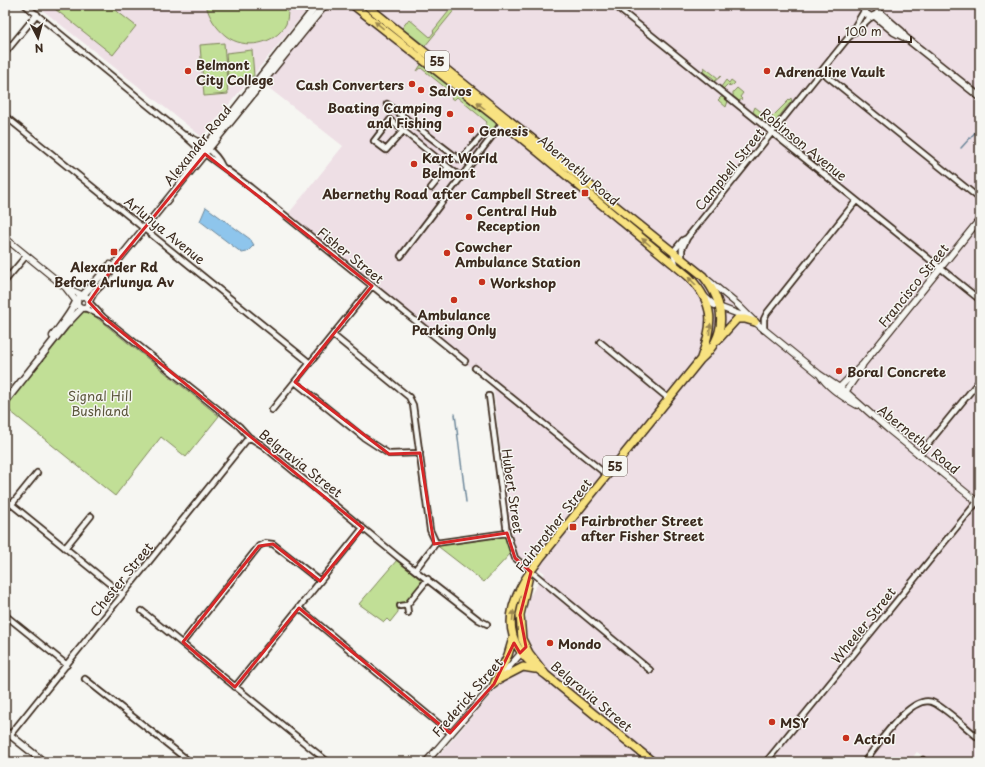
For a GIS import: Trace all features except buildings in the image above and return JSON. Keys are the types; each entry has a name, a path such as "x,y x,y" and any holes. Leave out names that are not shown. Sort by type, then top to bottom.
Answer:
{"main road":[{"name":"Alexander Road","path":"205,151 317,5"},
{"name":"Alexander Road","path":"82,295 143,226 325,5"},
{"name":"Abernethy Road","path":"353,5 505,120 703,276"},
{"name":"Abernethy Road","path":"366,5 505,120 677,266 697,286 705,297"},
{"path":"875,15 879,5"},
{"path":"864,7 866,15 875,15 902,32 906,38 980,97"},
{"name":"Alexander Road","path":"89,301 109,271 143,226"},
{"name":"Fairbrother Street","path":"546,675 537,669 520,653 513,636 512,618 517,596 522,585 541,557 700,360 715,344 721,325 719,308 714,291 703,276"},
{"path":"5,396 61,324 70,315 78,297 82,295 86,296 89,301 84,308 65,326 5,402"},
{"name":"Fairbrother Street","path":"700,360 710,328 709,311 705,297"},
{"path":"76,302 78,306 84,308"},
{"path":"715,344 738,319 753,320"},
{"name":"Belgravia Street","path":"531,572 520,615 520,627 526,647 546,675 653,762"},
{"path":"495,683 508,655 513,636"},
{"path":"495,683 523,667 537,669"},
{"path":"8,733 44,762"}],"street":[{"name":"Fisher Street","path":"26,5 184,135 220,161 222,166 465,361"},
{"name":"Robinson Avenue","path":"614,5 980,300"},
{"name":"Campbell Street","path":"682,259 682,249 687,238 822,72 848,38 864,7"},
{"path":"5,53 37,14"},
{"name":"Campbell Street","path":"848,38 875,15"},
{"path":"822,72 980,199"},
{"path":"387,104 469,167"},
{"name":"Arlunya Avenue","path":"5,116 310,362"},
{"path":"403,131 386,150 374,141 390,120 461,176"},
{"path":"401,256 505,120"},
{"path":"460,160 485,132"},
{"path":"431,188 448,167"},
{"path":"764,330 763,320 767,313 856,201"},
{"name":"Francisco Street","path":"838,389 863,364 980,219"},
{"path":"5,238 65,287 82,295"},
{"name":"Campbell Street","path":"673,252 682,240 687,238"},
{"path":"673,252 677,266"},
{"path":"5,281 26,256"},
{"name":"Abernethy Road","path":"703,276 738,305 764,330 819,374 824,381 838,389 861,406 978,503"},
{"path":"272,410 372,286"},
{"path":"65,287 76,302"},
{"name":"Abernethy Road","path":"705,297 719,308 753,320"},
{"name":"Belgravia Street","path":"89,301 103,317 239,426 249,437 262,445 415,570 479,620 487,624"},
{"name":"Belgravia Street","path":"84,308 103,317"},
{"path":"333,335 409,396 413,405 430,530 436,544"},
{"path":"600,342 669,398"},
{"name":"Francisco Street","path":"844,394 860,372 863,364"},
{"path":"475,368 607,475"},
{"path":"919,455 980,380"},
{"path":"295,382 363,437 389,454 420,453"},
{"name":"Hubert Street","path":"489,396 507,532 515,558 650,670"},
{"name":"Chester Street","path":"8,733 67,665 122,594 249,437"},
{"path":"12,504 37,473"},
{"path":"5,499 122,594"},
{"name":"Wheeler Street","path":"766,762 978,503"},
{"path":"65,548 91,516"},
{"path":"235,687 363,528"},
{"path":"415,570 436,544 507,532"},
{"path":"183,642 259,546 266,543 273,544 320,581"},
{"path":"400,606 407,605 428,579"},
{"path":"407,605 408,613"},
{"path":"299,608 450,733"},
{"path":"142,611 183,642 235,687 328,762"},
{"path":"5,615 67,665"},
{"name":"Frederick Street","path":"426,762 526,647"},
{"path":"85,679 190,762"},
{"path":"864,762 908,709 922,701 934,702 980,739"}],"highlighted area":[{"path":"205,154 372,286 295,382 389,454 420,453 434,544 507,533 515,558 531,572 520,615 526,647 520,653 514,643 494,684 450,733 299,608 235,687 183,642 259,546 273,544 320,581 363,528 103,317 89,302 116,263"}],"shaded area":[{"name":"Belmont City College","path":"36,5 311,5 202,137"},
{"path":"330,5 980,5 980,762 930,762 917,752 909,762 433,762 532,647 527,637 526,618 529,597 545,573 519,556 511,533 493,386 289,213 343,146 265,85","holes":["400,113 461,162 459,164"]}],"green space":[{"path":"58,5 109,5 136,26 113,55 55,9"},
{"path":"206,5 288,5 288,12 286,24 275,37 267,41 250,44 241,43 226,36 216,26"},
{"path":"453,6 456,8 425,46 402,28 409,19 430,37"},
{"path":"224,43 228,94 204,96 200,45"},
{"path":"252,50 254,76 228,79 226,53"},
{"path":"422,63 451,86 446,94 445,92 447,89 421,68 417,71"},
{"path":"704,67 718,78 721,76 714,82 713,78 703,72"},
{"path":"726,80 729,83 731,80 735,83 732,86 727,85 723,89 721,87"},
{"path":"737,88 743,93 740,97 742,99 739,101 733,96 733,92"},
{"path":"456,92 494,120 496,125 492,133 487,131 485,125 487,122 457,97 454,100 451,98"},
{"path":"721,97 724,97 728,101 726,107 718,100"},
{"path":"791,98 792,103 789,104 778,118 779,120 773,124 767,124 753,112 755,107 770,119"},
{"name":"Signal Hill Bushland","path":"82,312 92,314 219,416 186,457 161,437 115,496 5,407"},
{"path":"507,533 512,552 484,582 435,544"},
{"path":"397,560 421,580 419,588 416,592 406,601 398,604 398,612 390,622 387,619 384,622 359,604"}],"water":[{"path":"206,207 250,239 254,245 247,252 242,253 200,221"}],"waterway":[{"path":"961,148 980,127"},
{"path":"455,414 466,502"}],"place":[{"name":"Belmont City College","path":"188,71"},
{"name":"Adrenaline Vault","path":"767,71"},
{"name":"Cash Converters","path":"412,84"},
{"name":"Salvos","path":"421,90"},
{"name":"Boating Camping and Fishing","path":"450,114"},
{"name":"Genesis","path":"471,130"},
{"name":"Kart World Belmont","path":"414,164"},
{"name":"Abernethy Road after Campbell Street","path":"585,193"},
{"name":"Central Hub Reception","path":"469,217"},
{"name":"Alexander Rd Before Arlunya Av","path":"114,252"},
{"name":"Cowcher Ambulance Station","path":"447,253"},
{"name":"Workshop","path":"482,282"},
{"name":"Ambulance Parking Only","path":"454,300"},
{"name":"Boral Concrete","path":"839,371"},
{"name":"Fairbrother Street after Fisher Street","path":"573,527"},
{"name":"Mondo","path":"550,643"},
{"name":"MSY","path":"772,722"},
{"name":"Actrol","path":"846,738"}]}
